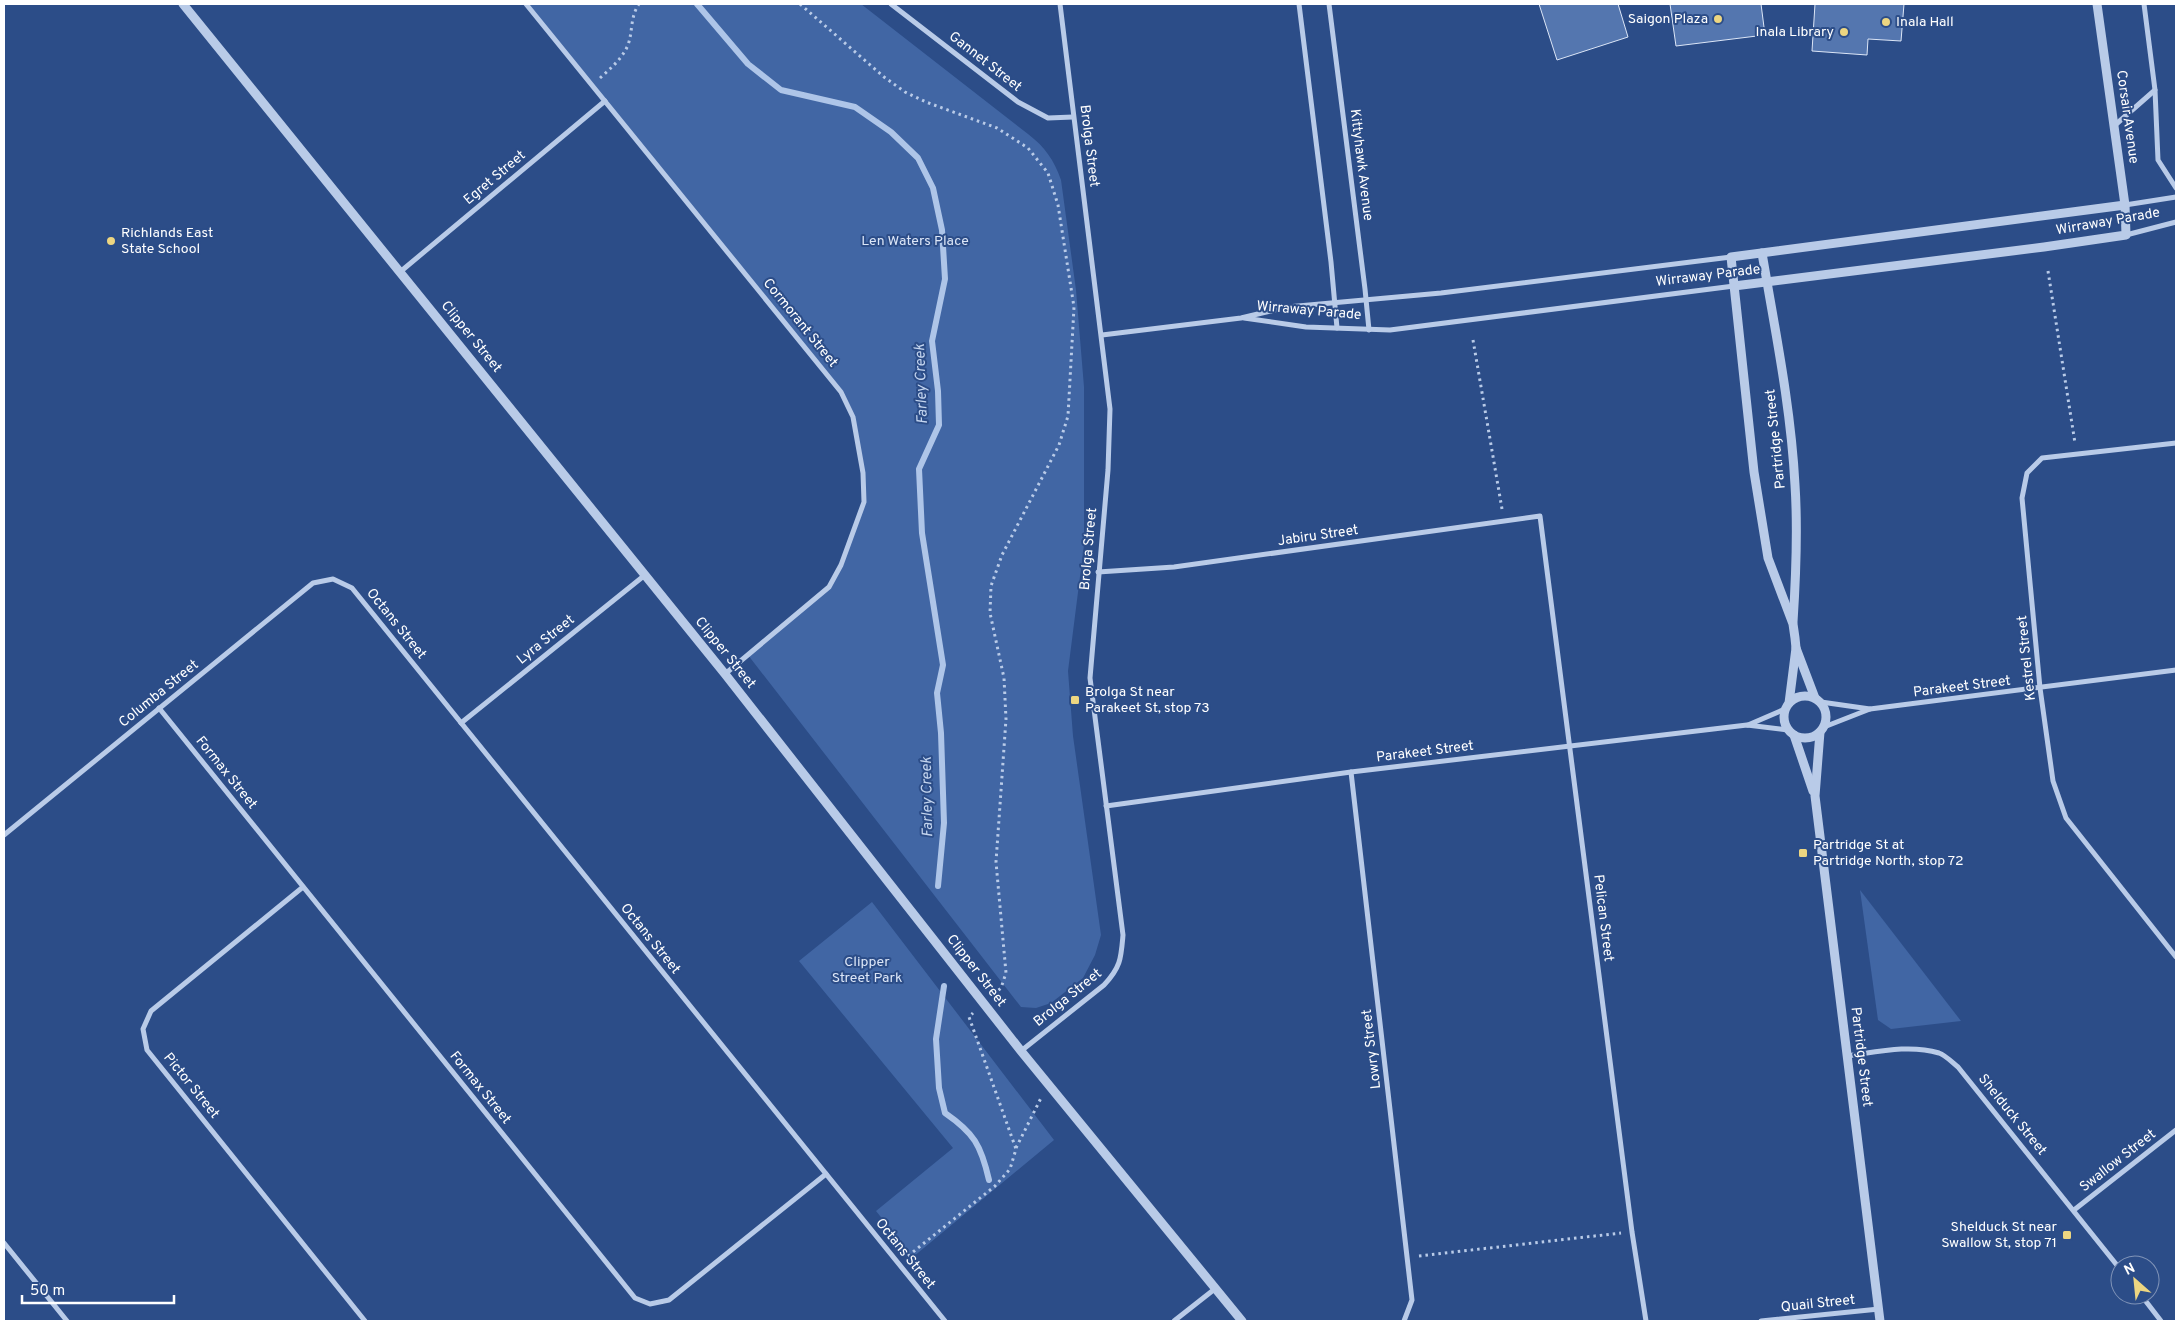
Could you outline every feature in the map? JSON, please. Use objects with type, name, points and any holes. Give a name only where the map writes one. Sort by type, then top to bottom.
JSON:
[{"type":"street","name":"Clipper Street","points":[[183,4],[725,674],[1021,1051],[1242,1321]]},
{"type":"street","name":"Cormorant Street","points":[[526,4],[841,392],[853,417],[863,473],[864,502],[841,565],[829,587],[725,674]]},
{"type":"street","name":"Gannet Street","points":[[891,4],[1018,102],[1048,118],[1073,117]]},
{"type":"street","name":"Brolga Street","points":[[1021,1051],[1104,985],[1115,974],[1121,961],[1123,935],[1090,678],[1108,470],[1110,409],[1060,4]]},
{"type":"street","points":[[1299,4],[1337,328]]},
{"type":"street","name":"Kittyhawk Avenue","points":[[1329,4],[1367,301],[1369,330]]},
{"type":"street","name":"Corsair Avenue","points":[[2097,4],[2113,127],[2126,205],[2126,234]]},
{"type":"street","points":[[2144,4],[2155,90],[2158,160],[2176,188]]},
{"type":"street","points":[[2113,127],[2155,90]]},
{"type":"street","name":"Egret Street","points":[[400,272],[605,101]]},
{"type":"street","name":"Wirraway Parade","points":[[1102,335],[1241,318],[1287,307],[1367,301],[1731,257],[2176,197]]},
{"type":"street","name":"Wirraway Parade","points":[[1241,318],[1288,325],[1390,330],[2044,247],[2126,234],[2176,222]]},
{"type":"street","name":"Partridge Street","points":[[1762,252],[1787,405],[1795,484],[1797,560],[1793,624],[1796,648],[1818,700]]},
{"type":"street","name":"Partridge Street","points":[[1731,257],[1754,472],[1768,558],[1793,624]]},
{"type":"street","name":"Kestrel Street","points":[[2176,443],[2042,458],[2027,472],[2022,498],[2040,688],[2053,781],[2066,818],[2176,957]]},
{"type":"street","name":"Jabiru Street","points":[[1098,572],[1174,567],[1540,516]]},
{"type":"street","name":"Pelican Street","points":[[1540,516],[1632,1232],[1646,1321]]},
{"type":"street","name":"Lyra Street","points":[[461,723],[645,575]]},
{"type":"street","name":"Octans Street","points":[[333,579],[352,588],[826,1174],[898,1264],[938,1319],[944,1321]]},
{"type":"street","name":"Columba Street","points":[[4,835],[313,583],[333,579]]},
{"type":"street","name":"Partridge Street","points":[[1787,706],[1796,648]]},
{"type":"street","name":"Parakeet Street","points":[[1822,730],[1870,709],[2176,670]]},
{"type":"street","points":[[1802,696],[1818,700],[1826,714],[1822,730],[1808,738],[1791,733],[1784,716],[1787,706],[1802,696]]},
{"type":"street","name":"Parakeet Street","points":[[1818,700],[1870,709]]},
{"type":"street","name":"Parakeet Street","points":[[1747,725],[1787,706]]},
{"type":"street","name":"Formax Street","points":[[159,708],[635,1298],[650,1304],[669,1300],[826,1174]]},
{"type":"street","name":"Parakeet Street","points":[[1106,806],[1351,772],[1747,725],[1791,733]]},
{"type":"street","name":"Partridge Street","points":[[1822,730],[1815,796],[1880,1321]]},
{"type":"street","name":"Partridge Street","points":[[1791,733],[1815,796]]},
{"type":"street","name":"Lowry Street","points":[[1351,772],[1408,1257],[1412,1300],[1404,1321]]},
{"type":"street","name":"Pictor Street","points":[[304,887],[151,1011],[143,1029],[147,1050],[365,1321]]},
{"type":"street","name":"Shelduck Street","points":[[1847,1056],[1896,1049],[1940,1053],[1958,1067],[2110,1256]]},
{"type":"street","name":"Swallow Street","points":[[2074,1210],[2176,1130]]},
{"type":"street","points":[[4,1243],[67,1321]]},
{"type":"street","points":[[1174,1321],[1216,1288]]},
{"type":"street","points":[[2149,1305],[2161,1321]]},
{"type":"street","name":"Quail Street","points":[[1760,1321],[1878,1309]]},
{"type":"path","points":[[592,85],[618,63],[628,44],[633,13],[639,4]]},
{"type":"path","points":[[800,4],[884,77],[905,92],[926,102],[997,128],[1028,148],[1048,173],[1058,205],[1074,308],[1068,416],[1059,445],[1002,555],[991,586],[990,613],[1004,678],[1006,718],[996,862],[1006,973],[1000,988],[968,1017],[1016,1149]]},
{"type":"path","points":[[2048,271],[2077,454]]},
{"type":"path","points":[[1473,340],[1504,522]]},
{"type":"path","points":[[898,1264],[995,1186],[1010,1169],[1016,1149],[1048,1084]]},
{"type":"path","points":[[1408,1257],[1632,1232]]},
{"type":"green space","name":"Len Waters Place","points":[[526,4],[861,4],[1034,139],[1048,154],[1055,166],[1061,180],[1076,290],[1084,387],[1084,545],[1068,671],[1073,736],[1101,935],[1095,955],[1083,978],[1051,1003],[1036,1008],[1021,1007],[748,655],[829,587],[841,565],[864,502],[863,473],[853,417],[841,392]]},
{"type":"green space","points":[[1860,890],[1961,1021],[1891,1029],[1878,1020]]},
{"type":"green space","name":"Clipper Street Park","points":[[872,902],[1054,1140],[913,1257],[876,1211],[953,1148],[799,961]]},
{"type":"building","points":[[1539,4],[1618,4],[1628,37],[1557,60]]},
{"type":"building","name":"Saigon Plaza","points":[[1670,4],[1761,4],[1765,35],[1676,46]]},
{"type":"building","points":[[1815,4],[1904,4],[1901,41],[1868,39],[1867,55],[1812,51]]},
{"type":"waterway","name":"Farley Creek","points":[[697,4],[748,64],[781,90],[855,107],[891,132],[918,158],[933,188],[942,230],[945,279],[932,341],[938,391],[939,425],[919,469],[922,533],[943,665],[937,693],[941,733],[944,823],[938,886]]},
{"type":"waterway","name":"Farley Creek","points":[[944,986],[936,1039],[939,1088],[945,1113],[963,1127],[975,1141],[983,1158],[989,1180]]},
{"type":"place","name":"Saigon Plaza","points":[[1718,19]]},
{"type":"place","name":"Inala Hall","points":[[1886,22]]},
{"type":"place","name":"Inala Library","points":[[1844,32]]},
{"type":"place","name":"Richlands East State School","points":[[111,241]]},
{"type":"place","name":"Brolga St near Parakeet St, stop 73","points":[[1075,700]]},
{"type":"place","name":"Partridge St at Partridge North, stop 72","points":[[1803,853]]},
{"type":"place","name":"Shelduck St near Swallow St, stop 71","points":[[2067,1235]]}]
